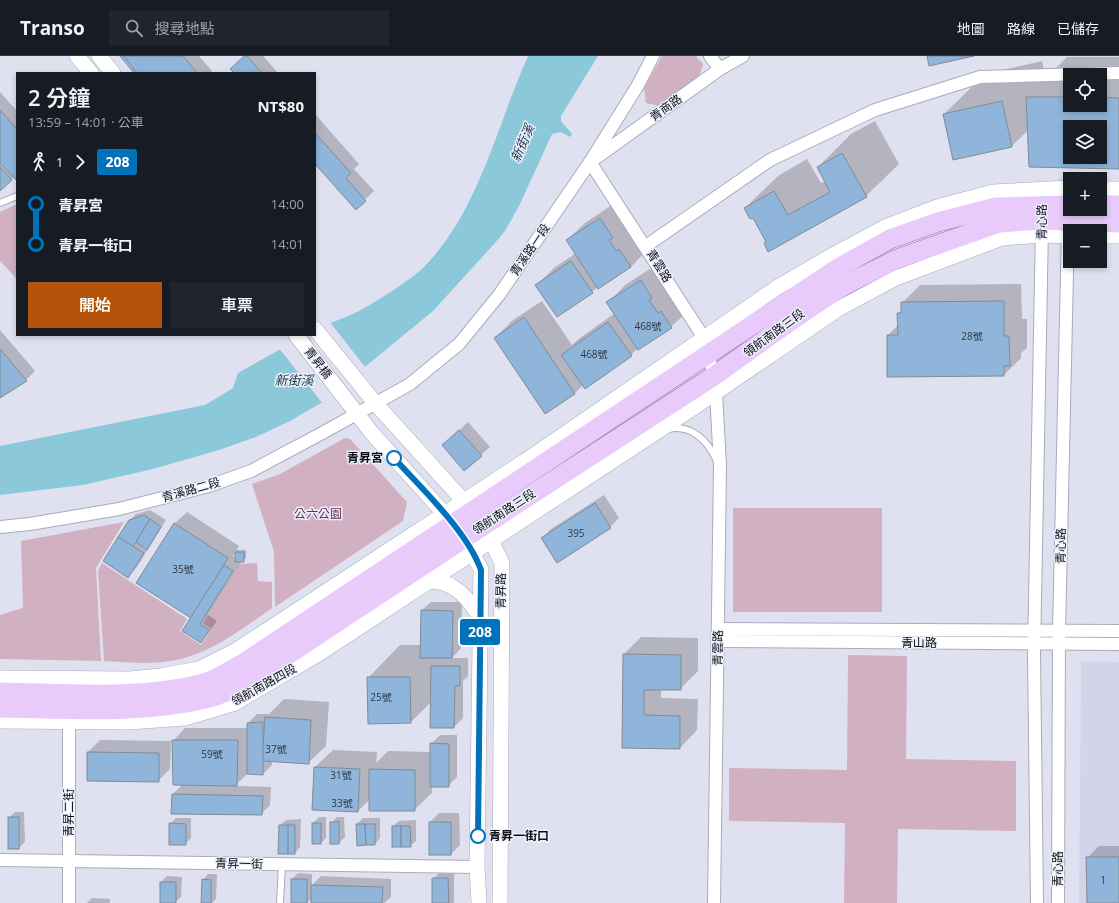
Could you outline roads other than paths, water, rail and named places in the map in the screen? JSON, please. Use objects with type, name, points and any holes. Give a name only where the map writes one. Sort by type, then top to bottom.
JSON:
[{"type":"main road","points":[[1107,205],[1119,205]]},
{"type":"main road","name":"領航南路三段","points":[[478,519],[706,347],[838,268],[890,239],[938,222],[996,207],[1042,213],[1063,212]]},
{"type":"main road","name":"領航南路三段","points":[[458,532],[478,519],[715,384],[802,313],[845,285],[897,259],[999,223],[1042,213]]},
{"type":"main road","name":"領航南路三段","points":[[1087,216],[1119,223]]},
{"type":"main road","name":"領航南路四段","points":[[0,708],[128,710],[163,708],[211,697],[244,684],[344,617],[458,532]]},
{"type":"main road","name":"領航南路四段","points":[[0,692],[129,693],[161,691],[205,682],[245,662],[458,532]]},
{"type":"street","points":[[77,56],[90,72]]},
{"type":"street","points":[[99,56],[112,72]]},
{"type":"street","name":"青溪路一段","points":[[367,409],[410,384],[459,344],[499,295],[590,162],[638,85],[653,56]]},
{"type":"street","points":[[710,56],[720,69]]},
{"type":"street","name":"青商路","points":[[590,162],[720,69],[743,56]]},
{"type":"street","points":[[646,246],[770,160],[875,110],[980,77],[1119,73]]},
{"type":"street","name":"青雲路","points":[[590,162],[646,246],[706,347],[715,384],[720,466],[714,903]]},
{"type":"street","points":[[1107,188],[1119,189]]},
{"type":"street","name":"領航南路三段","points":[[1042,213],[1063,212]]},
{"type":"street","name":"青心路","points":[[1037,903],[1034,631],[1042,213]]},
{"type":"street","name":"青心路","points":[[1058,903],[1059,631],[1069,216]]},
{"type":"street","points":[[1107,236],[1119,236]]},
{"type":"street","name":"青昇橋","points":[[316,330],[356,379]]},
{"type":"street","name":"青昇橋","points":[[297,336],[341,391]]},
{"type":"street","name":"青昇路","points":[[356,379],[367,409],[371,432],[458,532],[481,570],[477,867],[478,903]]},
{"type":"street","name":"領航南路三段","points":[[478,519],[656,432],[715,384]]},
{"type":"street","name":"青昇路","points":[[341,391],[367,409],[478,519],[502,563],[500,903]]},
{"type":"street","name":"青溪路二段","points":[[0,527],[30,524],[119,509],[209,486],[251,471],[367,409]]},
{"type":"street","name":"領航南路四段","points":[[0,678],[130,679],[161,676],[199,669],[458,532],[478,519]]},
{"type":"street","name":"領航南路四段","points":[[0,721],[69,723],[130,722],[184,718],[235,703],[299,665],[428,581],[458,532]]},
{"type":"street","points":[[428,581],[446,583],[459,589],[480,617]]},
{"type":"street","points":[[299,665],[344,617]]},
{"type":"street","name":"青山路","points":[[718,635],[1119,631]]},
{"type":"street","name":"青山路","points":[[718,635],[1034,644],[1119,644]]},
{"type":"street","name":"青昇二街","points":[[69,723],[69,903]]},
{"type":"street","name":"青昇一街","points":[[0,860],[477,867]]},
{"type":"lane","points":[[0,203],[16,196]]},
{"type":"lane","points":[[656,432],[673,428],[687,430],[702,437],[711,448],[720,466]]},
{"type":"lane","points":[[280,903],[282,865]]},
{"type":"water","name":"新街溪","points":[[528,56],[598,56],[561,116],[561,121],[572,134],[570,137],[561,132],[552,134],[519,206],[505,231],[433,311],[321,403],[290,421],[256,437],[219,450],[153,469],[83,485],[0,495],[0,446],[205,405],[233,388],[238,373],[304,336],[316,336],[316,330],[354,314],[411,278],[424,267],[443,245],[459,220],[473,194],[485,166]]},
{"type":"place","name":"青昇宮","points":[[394,458]]},
{"type":"place","name":"青昇一街口","points":[[478,836]]},
{"type":"park label","name":"公六公園","points":[[318,514]]}]
